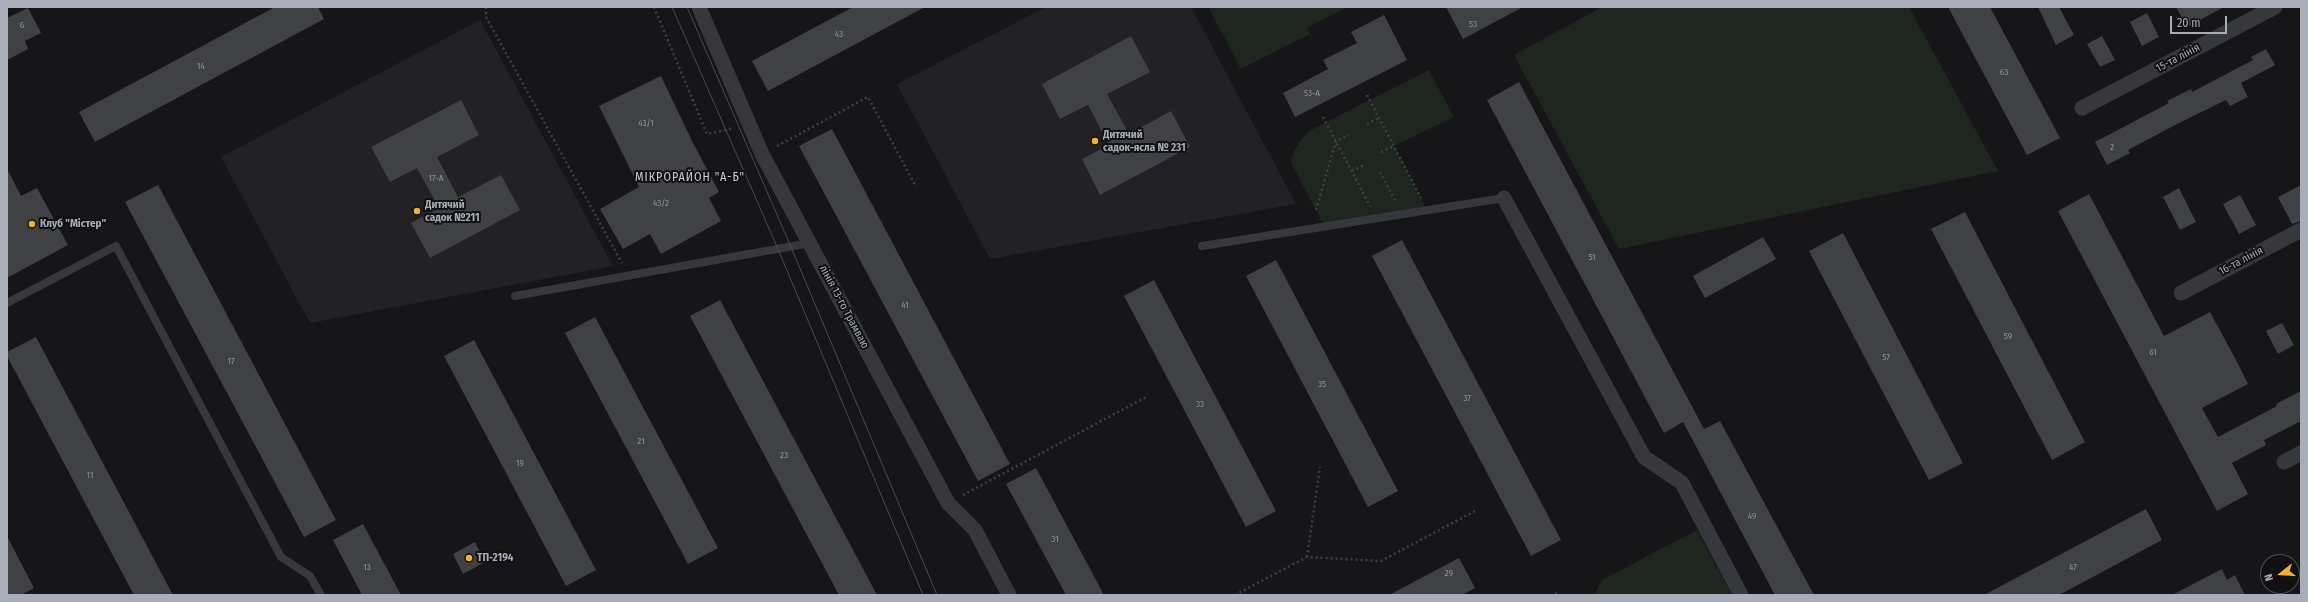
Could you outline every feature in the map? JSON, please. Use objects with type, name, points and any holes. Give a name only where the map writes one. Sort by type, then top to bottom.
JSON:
[{"type":"street","name":"лінія 13-го Трамваю","points":[[699,7],[762,154],[948,503],[975,530],[1009,595]]},
{"type":"street","name":"15-та лінія","points":[[2082,108],[2275,7]]},
{"type":"street","points":[[1504,198],[1644,457],[1682,483],[1741,595]]},
{"type":"street","name":"16-та лінія","points":[[2181,293],[2301,230]]},
{"type":"street","points":[[2284,462],[2301,452]]},
{"type":"lane","points":[[1202,246],[1504,198]]},
{"type":"lane","points":[[515,296],[810,243]]},
{"type":"lane","points":[[7,303],[116,246],[281,557],[310,576],[321,595]]},
{"type":"path","points":[[486,7],[486,17],[629,276]]},
{"type":"path","points":[[654,7],[707,134],[750,125]]},
{"type":"path","points":[[1368,95],[1427,210]]},
{"type":"path","points":[[762,154],[868,97],[916,188]]},
{"type":"path","points":[[1323,117],[1376,218]]},
{"type":"path","points":[[1367,124],[1379,118]]},
{"type":"path","points":[[1316,210],[1336,141],[1349,135]]},
{"type":"path","points":[[1381,152],[1394,146]]},
{"type":"path","points":[[1352,171],[1364,165]]},
{"type":"path","points":[[1380,172],[1402,214]]},
{"type":"path","points":[[948,503],[1148,396]]},
{"type":"path","points":[[1307,556],[1320,467]]},
{"type":"path","points":[[1235,595],[1307,556],[1381,561],[1477,510]]},
{"type":"shaded area","name":"Дитячий садок-ясла № 231","points":[[1046,7],[1191,7],[1296,204],[990,259],[897,84]]},
{"type":"shaded area","points":[[1208,7],[1347,7],[1307,28],[1310,34],[1241,69]]},
{"type":"shaded area","points":[[1602,7],[1909,7],[1998,171],[1619,249],[1514,55]]},
{"type":"shaded area","name":"Дитячий садок №211","points":[[480,20],[613,266],[310,323],[221,157]]},
{"type":"shaded area","points":[[1429,70],[1454,117],[1394,146],[1427,210],[1325,227],[1291,163],[1294,151],[1309,131]]},
{"type":"shaded area","points":[[1697,530],[1732,595],[1594,595],[1602,580]]},
{"type":"building","points":[[275,7],[318,7],[324,19],[95,142],[79,112]]},
{"type":"building","points":[[853,7],[925,7],[768,91],[752,61]]},
{"type":"building","points":[[1446,7],[1523,7],[1463,39]]},
{"type":"building","points":[[1948,7],[1990,7],[2060,138],[2027,155]]},
{"type":"building","points":[[2038,7],[2059,7],[2074,35],[2056,45]]},
{"type":"building","points":[[2176,7],[2224,7],[2187,27]]},
{"type":"building","points":[[28,8],[41,33],[25,41],[28,49],[7,60],[7,18]]},
{"type":"building","points":[[2147,13],[2159,37],[2142,46],[2130,22]]},
{"type":"building","points":[[1384,15],[1407,60],[1295,117],[1283,93],[1328,69],[1323,60],[1357,43],[1351,32]]},
{"type":"building","points":[[1131,36],[1150,72],[1107,94],[1129,134],[1171,111],[1190,147],[1100,195],[1082,159],[1109,145],[1088,105],[1060,119],[1042,84]]},
{"type":"building","points":[[2102,36],[2115,60],[2100,67],[2087,44]]},
{"type":"building","points":[[2266,49],[2275,65],[2241,83],[2248,97],[2230,106],[2226,100],[2128,150],[2130,153],[2107,165],[2095,142],[2169,103],[2167,101],[2191,89],[2192,92],[2253,60],[2251,57]]},
{"type":"building","points":[[661,76],[692,141],[719,192],[709,198],[721,221],[661,254],[650,234],[623,249],[600,209],[639,187],[599,106]]},
{"type":"building","points":[[1519,82],[1704,429],[1720,421],[1814,595],[1775,595],[1683,422],[1664,433],[1487,100]]},
{"type":"building","points":[[461,100],[479,135],[437,157],[458,197],[501,175],[520,210],[430,258],[411,223],[439,208],[417,168],[390,182],[371,147]]},
{"type":"building","points":[[832,129],[1010,464],[978,481],[799,146]]},
{"type":"building","name":"Клуб \"Містер\"","points":[[7,169],[21,196],[37,188],[68,245],[7,278]]},
{"type":"building","points":[[158,185],[336,520],[304,537],[125,202]]},
{"type":"building","points":[[2301,185],[2301,221],[2292,224],[2278,197]]},
{"type":"building","points":[[2179,188],[2196,222],[2180,230],[2163,197]]},
{"type":"building","points":[[2089,194],[2164,336],[2210,312],[2235,358],[2248,384],[2202,408],[2218,437],[2277,406],[2276,404],[2301,391],[2301,421],[2264,440],[2266,445],[2232,463],[2248,494],[2217,511],[2058,211]]},
{"type":"building","points":[[2240,195],[2256,225],[2239,234],[2223,204]]},
{"type":"building","points":[[1965,212],[2085,442],[2052,460],[1931,229]]},
{"type":"building","points":[[1843,233],[1963,463],[1929,480],[1809,251]]},
{"type":"building","points":[[1763,237],[1776,259],[1705,298],[1693,276]]},
{"type":"building","points":[[1402,240],[1561,540],[1531,556],[1372,256]]},
{"type":"building","points":[[1276,260],[1398,491],[1368,507],[1246,276]]},
{"type":"building","points":[[1154,280],[1276,511],[1246,527],[1124,296]]},
{"type":"building","points":[[720,300],[877,595],[839,595],[690,316]]},
{"type":"building","points":[[595,317],[718,548],[688,564],[565,333]]},
{"type":"building","points":[[2282,323],[2294,345],[2278,354],[2266,331]]},
{"type":"building","points":[[36,337],[173,595],[134,595],[7,356],[7,352]]},
{"type":"building","points":[[474,340],[596,570],[566,586],[444,356]]},
{"type":"building","points":[[1036,468],[1104,595],[1066,595],[1006,484]]},
{"type":"building","points":[[2146,509],[2162,540],[2059,595],[1984,595]]},
{"type":"building","points":[[363,524],[401,595],[362,595],[333,540]]},
{"type":"building","points":[[7,536],[34,588],[21,595],[7,595]]},
{"type":"building","name":"ТП-2194","points":[[475,542],[485,562],[463,574],[453,554]]},
{"type":"building","points":[[1459,558],[1475,588],[1462,595],[1389,595]]},
{"type":"building","points":[[2222,569],[2227,580],[2235,575],[2245,595],[2172,595]]},
{"type":"tram line","points":[[672,7],[778,249],[923,595]]},
{"type":"tram line","points":[[687,7],[791,247],[937,595]]},
{"type":"place","name":"Дитячий садок-ясла № 231","points":[[1095,141]]},
{"type":"place","name":"Дитячий садок №211","points":[[417,211]]},
{"type":"place","name":"Клуб \"Містер\"","points":[[32,224]]},
{"type":"place","name":"ТП-2194","points":[[469,558]]},
{"type":"district","name":"МІКРОРАЙОН \"А-Б\"","points":[[690,178]]}]
